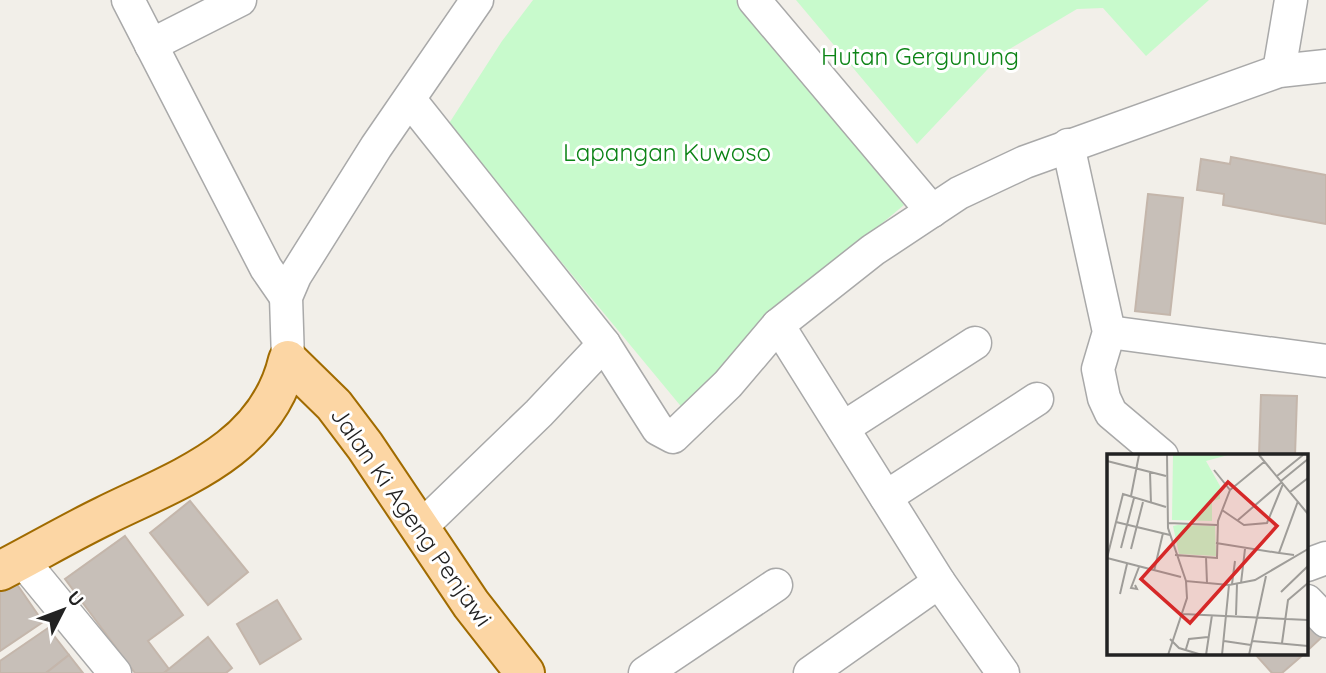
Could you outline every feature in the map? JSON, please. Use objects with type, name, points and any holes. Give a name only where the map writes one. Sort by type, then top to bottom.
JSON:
[{"type":"main road","name":"Jalan Ki Ageng Penjawi","points":[[288,360],[334,405],[471,604],[525,673]]},
{"type":"main road","points":[[11,565],[214,461],[268,411],[282,386],[288,360]]},
{"type":"street","points":[[128,0],[266,268],[286,297]]},
{"type":"street","points":[[151,45],[240,0]]},
{"type":"street","points":[[288,360],[286,297],[313,243],[477,0]]},
{"type":"street","points":[[754,0],[932,211]]},
{"type":"street","points":[[1279,71],[1291,0]]},
{"type":"street","points":[[411,100],[604,344],[658,429],[673,437],[728,384],[778,325],[873,250],[959,193],[1068,145],[1279,71],[1326,66]]},
{"type":"street","points":[[1068,145],[1109,332],[1098,369],[1107,405],[1111,413],[1160,454]]},
{"type":"street","points":[[778,325],[939,582],[1003,673]]},
{"type":"street","points":[[1109,332],[1326,361]]},
{"type":"street","points":[[843,428],[975,343]]},
{"type":"street","points":[[420,528],[539,413],[604,344]]},
{"type":"street","points":[[886,497],[1037,399]]},
{"type":"street","points":[[1308,565],[1326,558]]},
{"type":"street","points":[[11,565],[115,673]]},
{"type":"street","points":[[810,673],[939,582]]},
{"type":"street","points":[[645,673],[776,585]]},
{"type":"street","points":[[1308,602],[1326,621]]},
{"type":"green space","name":"Lapangan Kuwoso","points":[[533,0],[736,0],[904,205],[779,309],[684,410],[448,125],[502,41]]},
{"type":"green space","name":"Hutan Gergunung","points":[[796,0],[1209,0],[1146,56],[1103,8],[1077,9],[1003,53],[917,144]]},
{"type":"building","points":[[1231,157],[1326,175],[1326,224],[1223,205],[1224,194],[1197,190],[1201,159],[1230,164]]},
{"type":"building","points":[[1148,194],[1183,198],[1170,315],[1135,311]]},
{"type":"building","points":[[1261,395],[1297,396],[1295,454],[1259,454]]},
{"type":"building","points":[[190,501],[248,572],[208,605],[150,533]]},
{"type":"building","points":[[125,536],[183,615],[148,641],[169,669],[164,673],[135,673],[65,579]]},
{"type":"building","points":[[14,580],[43,622],[0,651],[0,588]]},
{"type":"building","points":[[277,600],[301,639],[260,664],[237,624]]},
{"type":"building","points":[[1308,621],[1322,637],[1308,650]]},
{"type":"building","points":[[48,628],[69,655],[46,673],[0,673],[0,661]]},
{"type":"building","points":[[208,637],[232,668],[226,673],[164,673]]},
{"type":"building","points":[[69,655],[83,673],[46,673]]},
{"type":"building","points":[[1257,656],[1302,656],[1282,673],[1272,673]]}]
